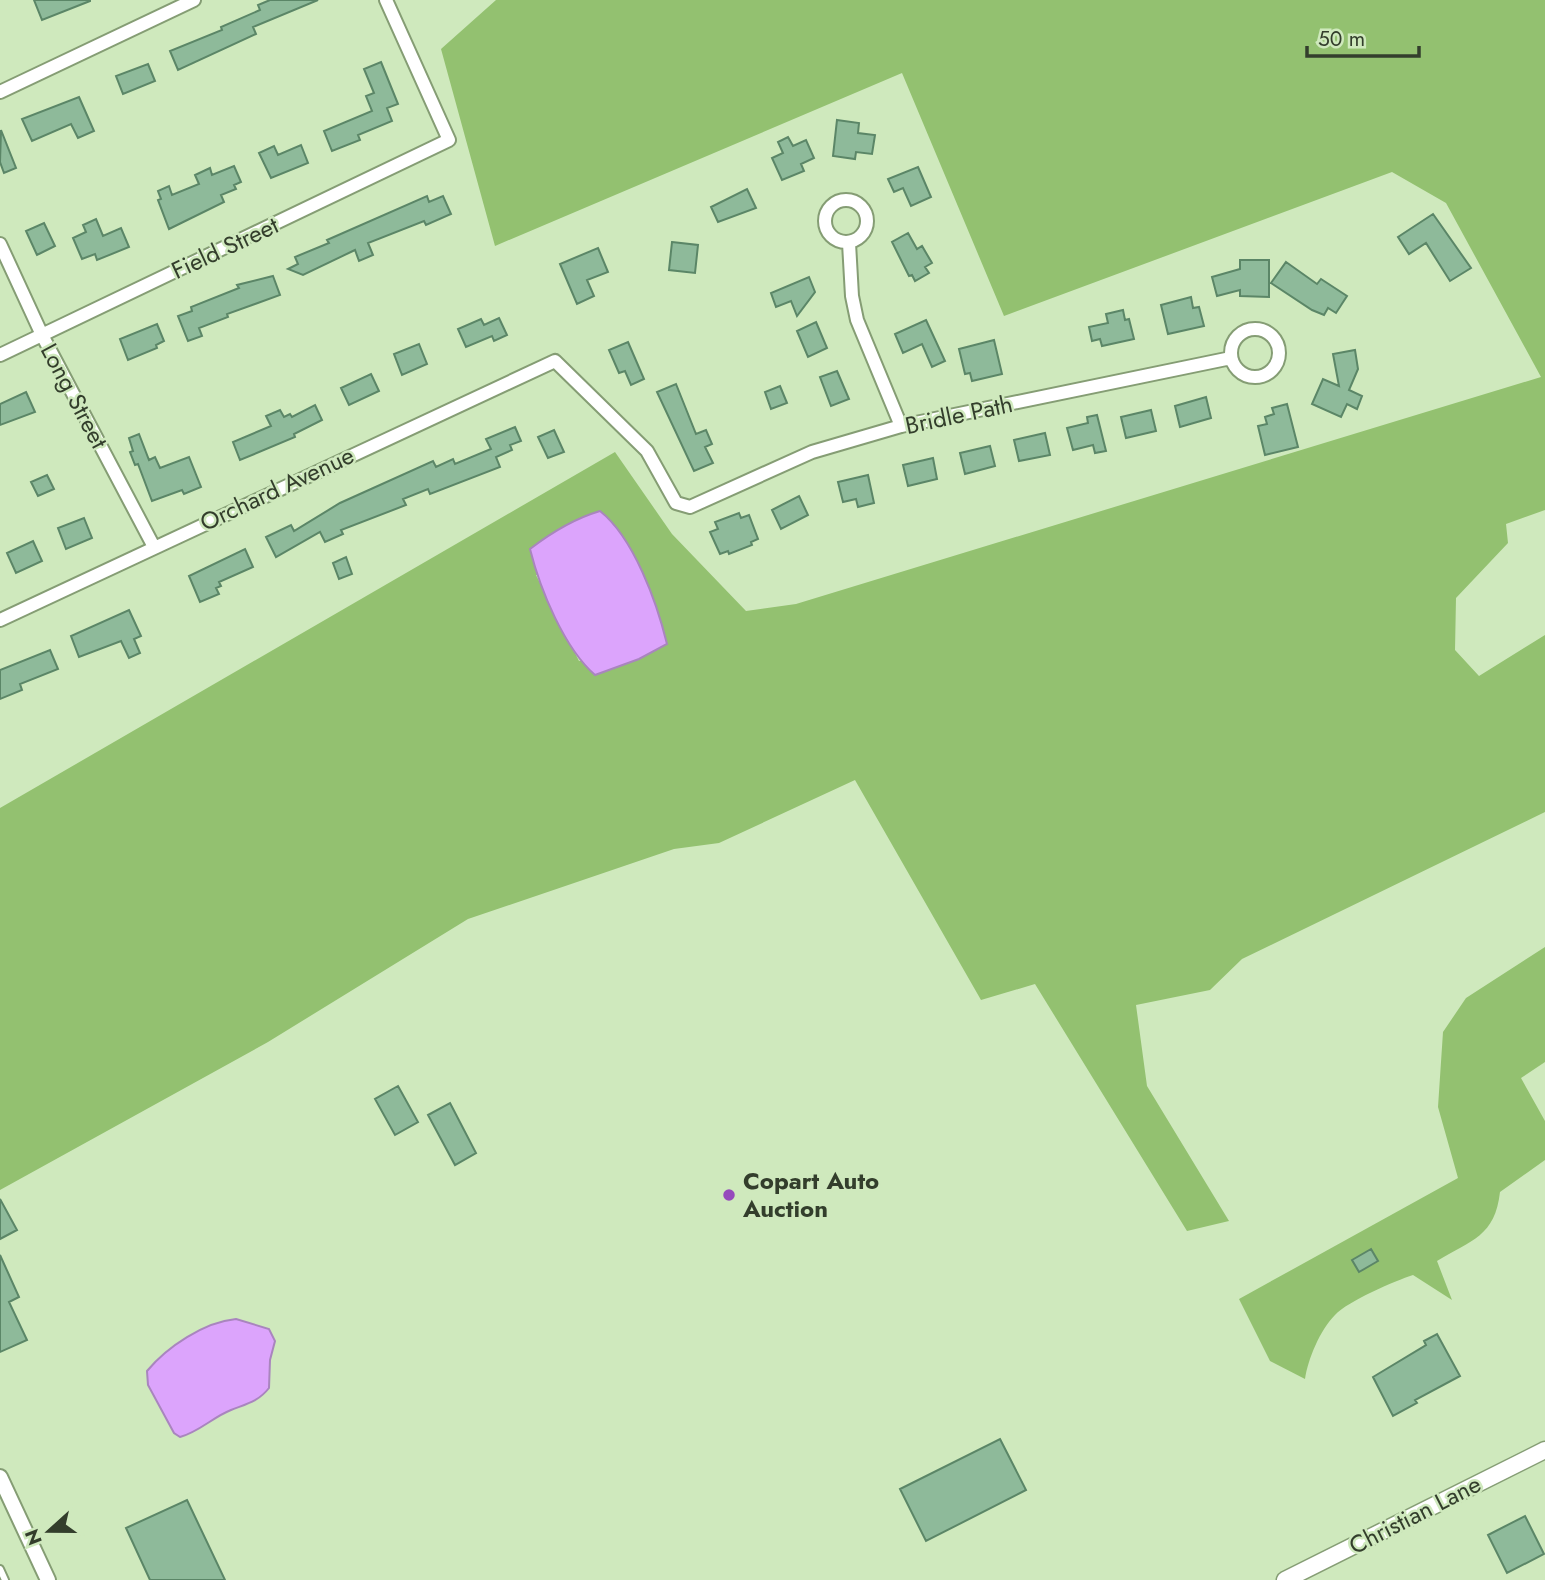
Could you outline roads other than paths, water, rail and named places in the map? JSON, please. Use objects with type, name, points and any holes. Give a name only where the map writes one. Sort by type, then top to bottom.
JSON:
[{"type":"main road","name":"Christian Lane","points":[[1285,1580],[1545,1450]]},
{"type":"street","points":[[0,92],[194,0]]},
{"type":"street","name":"Field Street","points":[[0,355],[449,139],[386,0]]},
{"type":"street","points":[[849,243],[852,296],[857,320],[901,426]]},
{"type":"street","name":"Long Street","points":[[0,244],[42,335],[154,547]]},
{"type":"street","name":"Bridle Path","points":[[697,506],[812,452],[901,426],[1231,358]]},
{"type":"street","name":"Orchard Avenue","points":[[0,620],[555,360],[647,451],[676,503],[682,507],[697,506]]},
{"type":"street","points":[[0,1477],[48,1580]]},
{"type":"lane","points":[[0,1569],[5,1580]]},
{"type":"place","name":"Copart Auto Auction","points":[[729,1195]]}]
